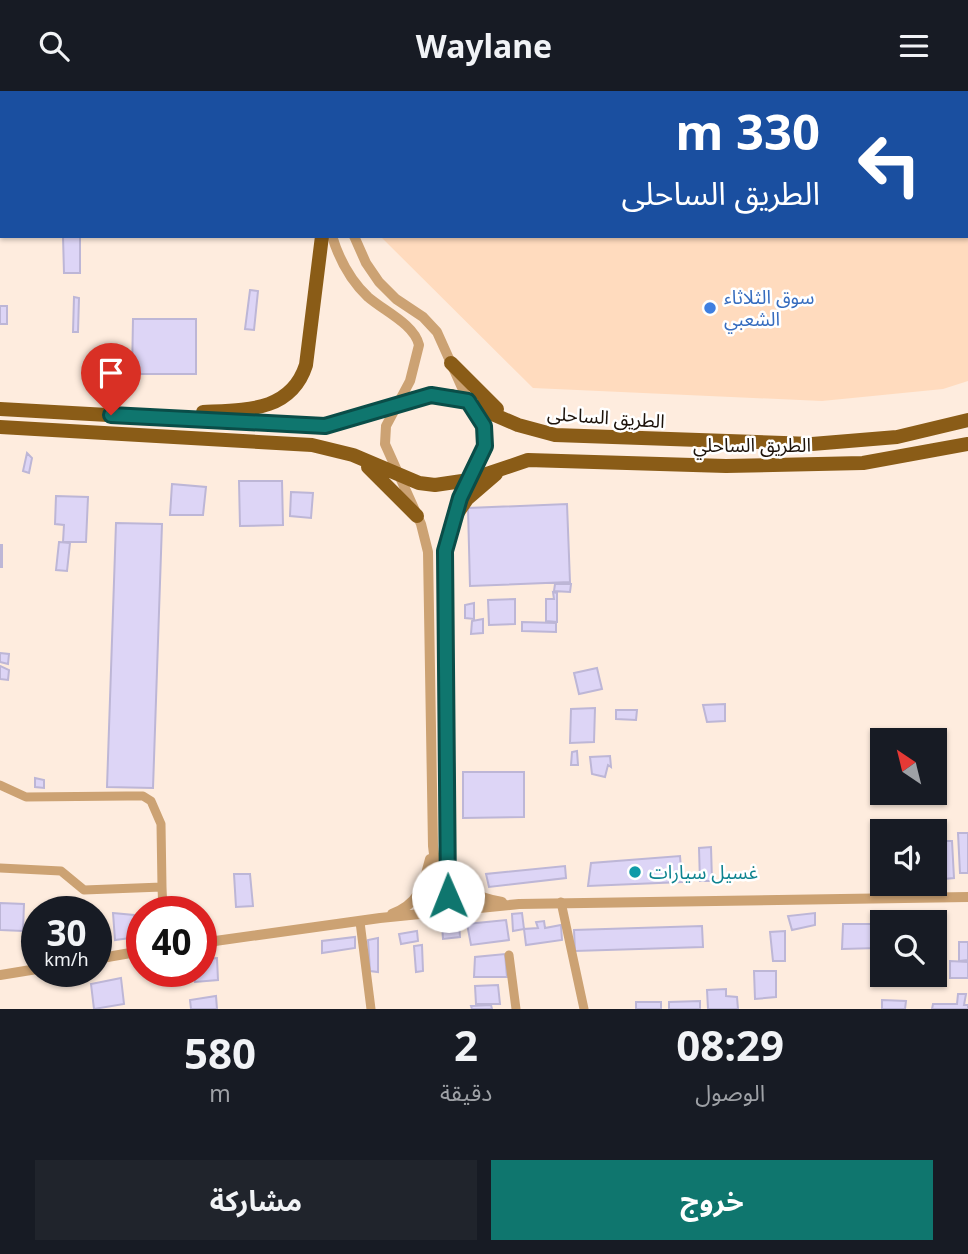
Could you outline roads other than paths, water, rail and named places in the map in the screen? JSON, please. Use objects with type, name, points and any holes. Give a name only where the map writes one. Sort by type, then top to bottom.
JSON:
[{"type":"highway","points":[[155,417],[265,407],[281,400],[294,389],[306,365],[322,238]]},
{"type":"highway","points":[[451,363],[476,390],[518,425]]},
{"type":"highway","name":"الطريق الساحلى","points":[[0,409],[325,426],[431,395],[468,401],[518,425],[555,435],[812,445],[897,437],[968,420]]},
{"type":"highway","name":"الطريق الساحلي","points":[[0,427],[313,445],[353,455],[419,483],[435,485],[468,480],[507,466],[552,459],[726,466],[863,463],[968,444]]},
{"type":"highway","points":[[353,455],[388,484],[417,516]]},
{"type":"highway","points":[[452,521],[467,499],[507,466]]},
{"type":"street","points":[[333,238],[344,265],[358,286],[418,340],[419,355],[401,403],[390,418],[385,435],[387,452],[417,516],[428,552],[433,846],[443,911]]},
{"type":"street","points":[[355,238],[372,272],[396,299],[431,324],[468,401],[480,416],[486,436],[483,455],[468,480],[452,521],[445,551],[447,865],[443,911]]},
{"type":"street","points":[[0,785],[26,797],[144,796],[151,801],[161,824],[162,896]]},
{"type":"street","points":[[380,918],[403,909],[416,899],[425,884],[433,846]]},
{"type":"street","points":[[447,865],[471,893],[519,904]]},
{"type":"street","points":[[0,868],[61,871],[84,890],[162,887]]},
{"type":"street","points":[[217,941],[380,918],[519,904],[968,897]]},
{"type":"street","points":[[561,902],[583,1009]]},
{"type":"street","points":[[360,922],[372,1009]]},
{"type":"street","points":[[509,955],[516,1009]]},
{"type":"street","points":[[0,975],[21,972]]},
{"type":"place","name":"سوق الثلاثاء الشعبي","points":[[710,308]]},
{"type":"place","name":"غسيل سيارات","points":[[635,872]]}]
